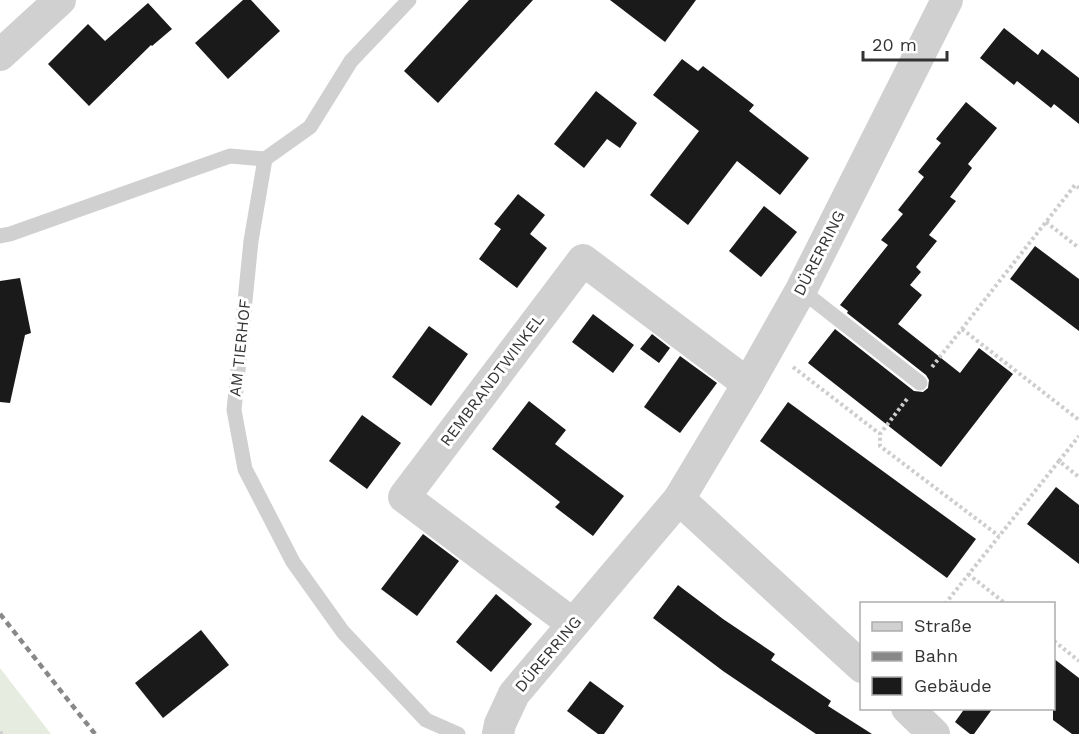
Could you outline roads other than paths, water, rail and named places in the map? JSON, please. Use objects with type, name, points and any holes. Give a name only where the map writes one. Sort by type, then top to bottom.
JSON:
[{"type":"street","points":[[0,55],[60,0]]},
{"type":"street","name":"DÜRERRING","points":[[498,734],[500,724],[514,694],[679,499],[801,290],[947,0]]},
{"type":"street","name":"REMBRANDTWINKEL","points":[[573,624],[404,496],[583,260],[748,384]]},
{"type":"street","points":[[679,499],[860,666]]},
{"type":"lane","points":[[0,236],[230,156],[265,159],[310,127],[351,61],[409,0]]},
{"type":"lane","name":"AM TIERHOF","points":[[265,159],[251,241],[234,410],[245,469],[292,562],[343,632],[426,720],[458,734]]},
{"type":"lane","points":[[801,290],[920,383]]},
{"type":"railway","points":[[0,614],[95,734]]}]
